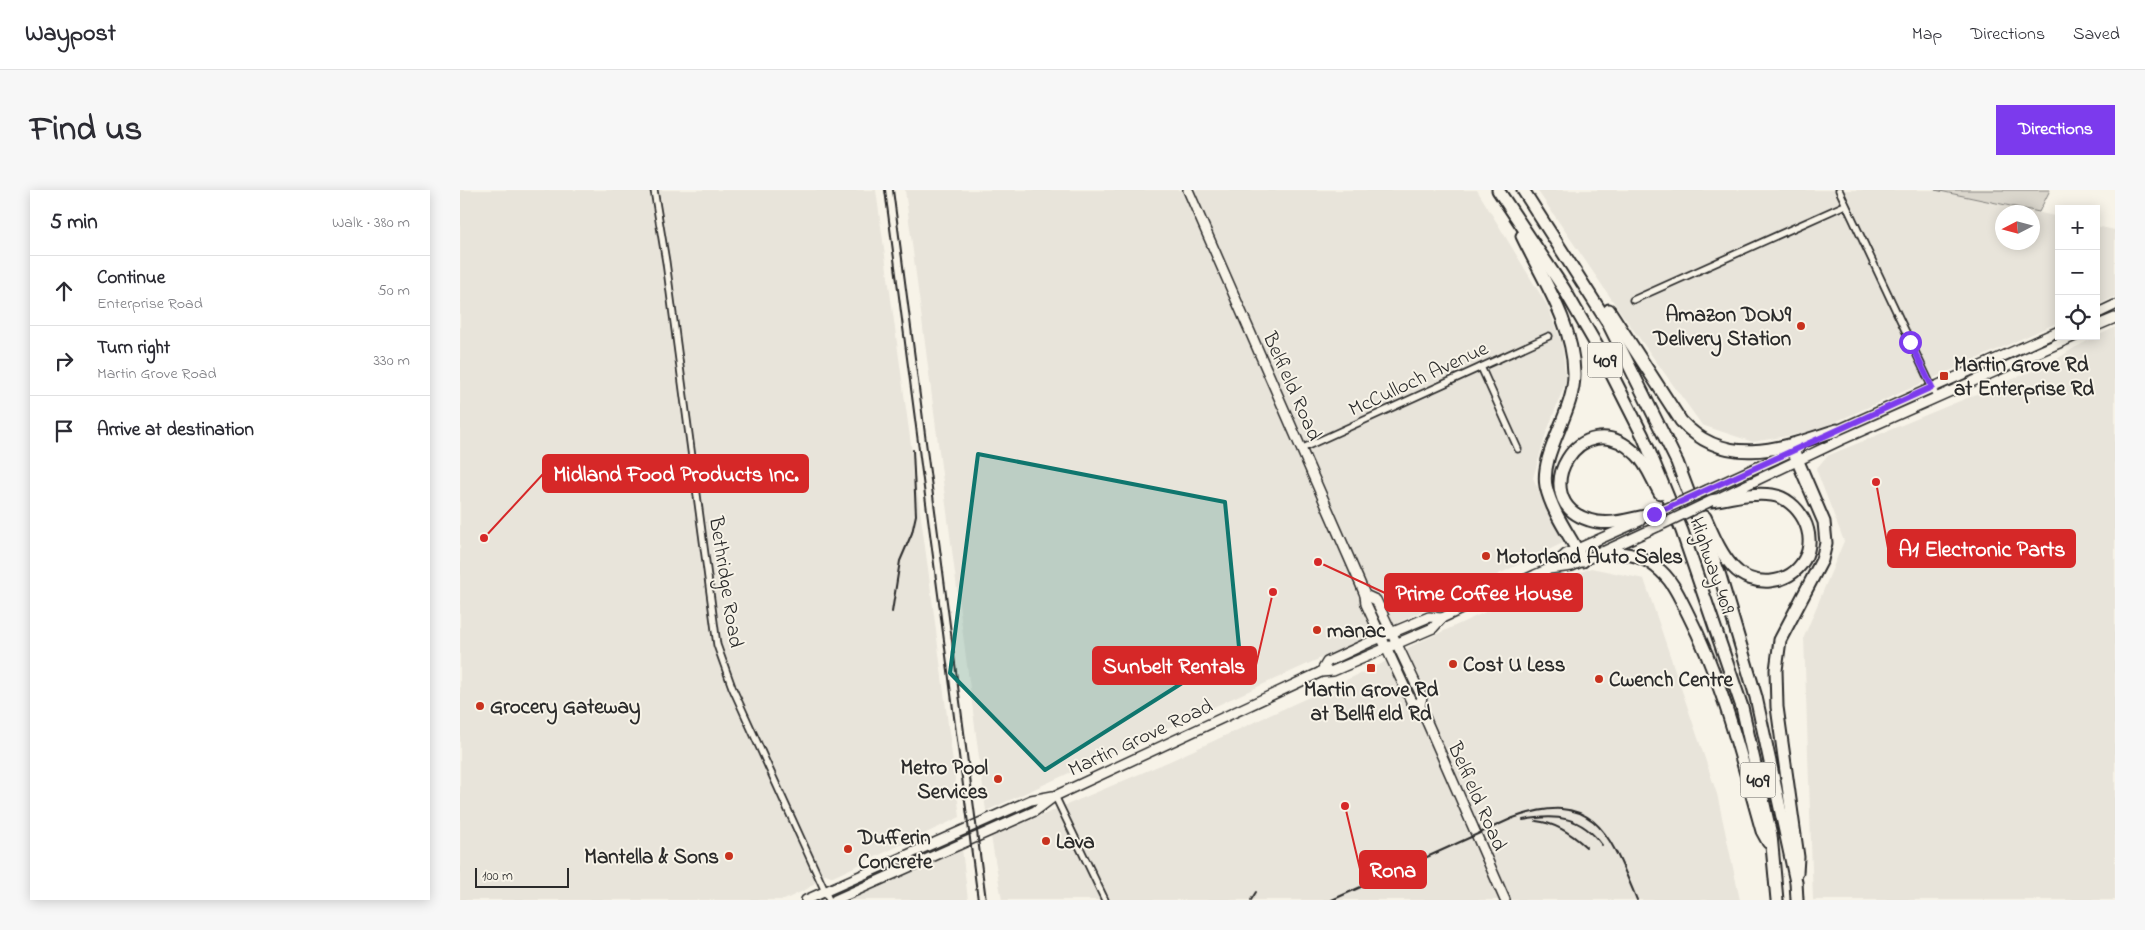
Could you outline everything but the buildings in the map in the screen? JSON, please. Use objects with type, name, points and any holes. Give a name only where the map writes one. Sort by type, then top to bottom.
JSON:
[{"type":"highway","name":"Highway 409","points":[[1498,190],[1564,289],[1601,353],[1643,436],[1682,532],[1742,707],[1773,852],[1776,900]]},
{"type":"highway","name":"Highway 409","points":[[1525,193],[1608,322],[1678,462],[1720,576],[1756,697],[1796,882],[1798,900]]},
{"type":"highway","points":[[1525,193],[1585,274],[1664,398],[1693,434],[1706,443],[1723,449],[1748,451],[1789,445],[1837,430]]},
{"type":"highway","points":[[1505,200],[1559,309],[1573,354],[1574,375],[1571,403],[1547,463],[1545,475],[1552,505],[1583,561]]},
{"type":"highway","points":[[1654,514],[1618,521],[1598,522],[1578,514],[1569,507],[1562,496],[1559,482],[1562,468],[1569,455],[1579,444],[1588,440],[1605,439],[1621,442],[1636,454],[1646,468],[1682,532]]},
{"type":"highway","points":[[1795,455],[1824,522],[1826,543],[1822,560],[1780,640],[1776,670],[1777,708],[1798,857],[1796,882]]},
{"type":"highway","points":[[1678,462],[1722,553],[1733,567],[1744,576],[1757,581],[1771,582],[1786,577],[1797,569],[1805,559],[1808,528],[1799,511],[1783,498],[1766,494],[1712,501]]},
{"type":"highway","points":[[1599,553],[1617,552],[1636,555],[1655,566],[1671,581],[1698,632],[1729,712],[1762,831],[1773,852]]},
{"type":"main road","name":"Belfield Road","points":[[1188,190],[1366,595],[1366,604],[1410,701],[1420,706]]},
{"type":"main road","points":[[2100,312],[2115,306]]},
{"type":"main road","points":[[2100,324],[2115,318]]},
{"type":"main road","name":"Martin Grove Road","points":[[1549,569],[1572,566],[1659,526],[1712,501],[1837,430],[2055,332]]},
{"type":"main road","name":"Martin Grove Road","points":[[834,900],[1035,811],[1055,796],[1322,672],[1333,671],[1433,628],[1442,618],[1549,569],[1566,554],[1654,514],[1707,490],[1937,398],[2066,340]]},
{"type":"main road","name":"Belfield Road","points":[[1366,595],[1376,600],[1398,643],[1422,697],[1420,706],[1505,900]]},
{"type":"main road","name":"Martin Grove Road","points":[[1322,672],[1327,662],[1392,632],[1429,617],[1442,618]]},
{"type":"main road","name":"Martin Grove Road","points":[[806,900],[827,896],[1031,800],[1055,796]]},
{"type":"street","name":"Bethridge Road","points":[[654,190],[666,262],[717,645],[732,687],[827,896]]},
{"type":"street","points":[[1839,190],[1937,398]]},
{"type":"street","points":[[1633,300],[1845,205]]},
{"type":"street","name":"McCulloch Avenue","points":[[1301,449],[1549,336]]},
{"type":"street","points":[[1481,367],[1518,449]]},
{"type":"street","points":[[1055,796],[1106,900]]},
{"type":"highlighted area","points":[[978,454],[1225,502],[1239,647],[1045,770],[950,673]]},
{"type":"shaded area","points":[[460,190],[876,190],[960,817],[833,877],[826,874],[807,889],[784,900],[460,900]]},
{"type":"shaded area","points":[[905,190],[1477,190],[1548,307],[1562,343],[1566,381],[1546,434],[1533,478],[1563,543],[1393,625],[986,811]]},
{"type":"shaded area","points":[[1537,190],[1935,190],[2004,205],[1995,205],[1995,250],[2040,250],[2040,213],[2055,216],[2055,324],[1815,431],[1753,442],[1702,425],[1619,310]]},
{"type":"shaded area","points":[[1935,190],[2050,190],[2040,210],[2040,205],[2006,205]]},
{"type":"shaded area","points":[[2100,227],[2115,230],[2115,297],[2100,303]]},
{"type":"shaded area","points":[[2115,327],[2115,900],[1813,900],[1804,637],[1844,541],[1816,469],[1827,456],[2049,364],[2090,340],[2100,340],[2100,335]]},
{"type":"shaded area","points":[[1591,568],[1644,579],[1717,794],[1740,900],[1002,900],[991,837],[1170,761],[1381,664],[1413,645],[1516,598]]},
{"type":"shaded area","points":[[962,849],[968,900],[847,900]]},
{"type":"railway","points":[[885,190],[978,900]]},
{"type":"railway","points":[[893,190],[986,900]]},
{"type":"railway","points":[[892,612],[900,561],[912,533],[916,515],[913,450]]},
{"type":"railway","points":[[1332,900],[1513,818],[1541,810],[1563,809],[1581,814],[1596,823],[1608,838],[1618,856],[1637,900]]},
{"type":"railway","points":[[1523,820],[1546,817],[1567,819],[1585,828],[1602,845]]},
{"type":"railway","points":[[1536,821],[1550,824],[1563,830],[1586,847]]},
{"type":"railway","points":[[1251,900],[1256,892]]},
{"type":"place","name":"Amazon DON9 Delivery Station","points":[[1801,326]]},
{"type":"place","name":"Martin Grove Rd at Enterprise Rd","points":[[1944,376]]},
{"type":"place","name":"A1 Electronic Parts","points":[[1876,482]]},
{"type":"place","name":"Midland Food Products Inc.","points":[[484,538]]},
{"type":"place","name":"Motorland Auto Sales","points":[[1486,556]]},
{"type":"place","name":"Prime Coffee House","points":[[1318,562]]},
{"type":"place","name":"Sunbelt Rentals","points":[[1273,592]]},
{"type":"place","name":"manac","points":[[1317,630]]},
{"type":"place","name":"Cost U Less","points":[[1453,664]]},
{"type":"place","name":"Martin Grove Rd at Bellfield Rd","points":[[1371,668]]},
{"type":"place","name":"Cwench Centre","points":[[1599,679]]},
{"type":"place","name":"Grocery Gateway","points":[[480,706]]},
{"type":"place","name":"Metro Pool Services","points":[[998,779]]},
{"type":"place","name":"Rona","points":[[1345,806]]},
{"type":"place","name":"Lava","points":[[1046,841]]},
{"type":"place","name":"Dufferin Concrete","points":[[848,849]]},
{"type":"place","name":"Mantella & Sons","points":[[729,856]]},
{"type":"route","points":[[1654,514],[1932,387],[1910,342]]}]
